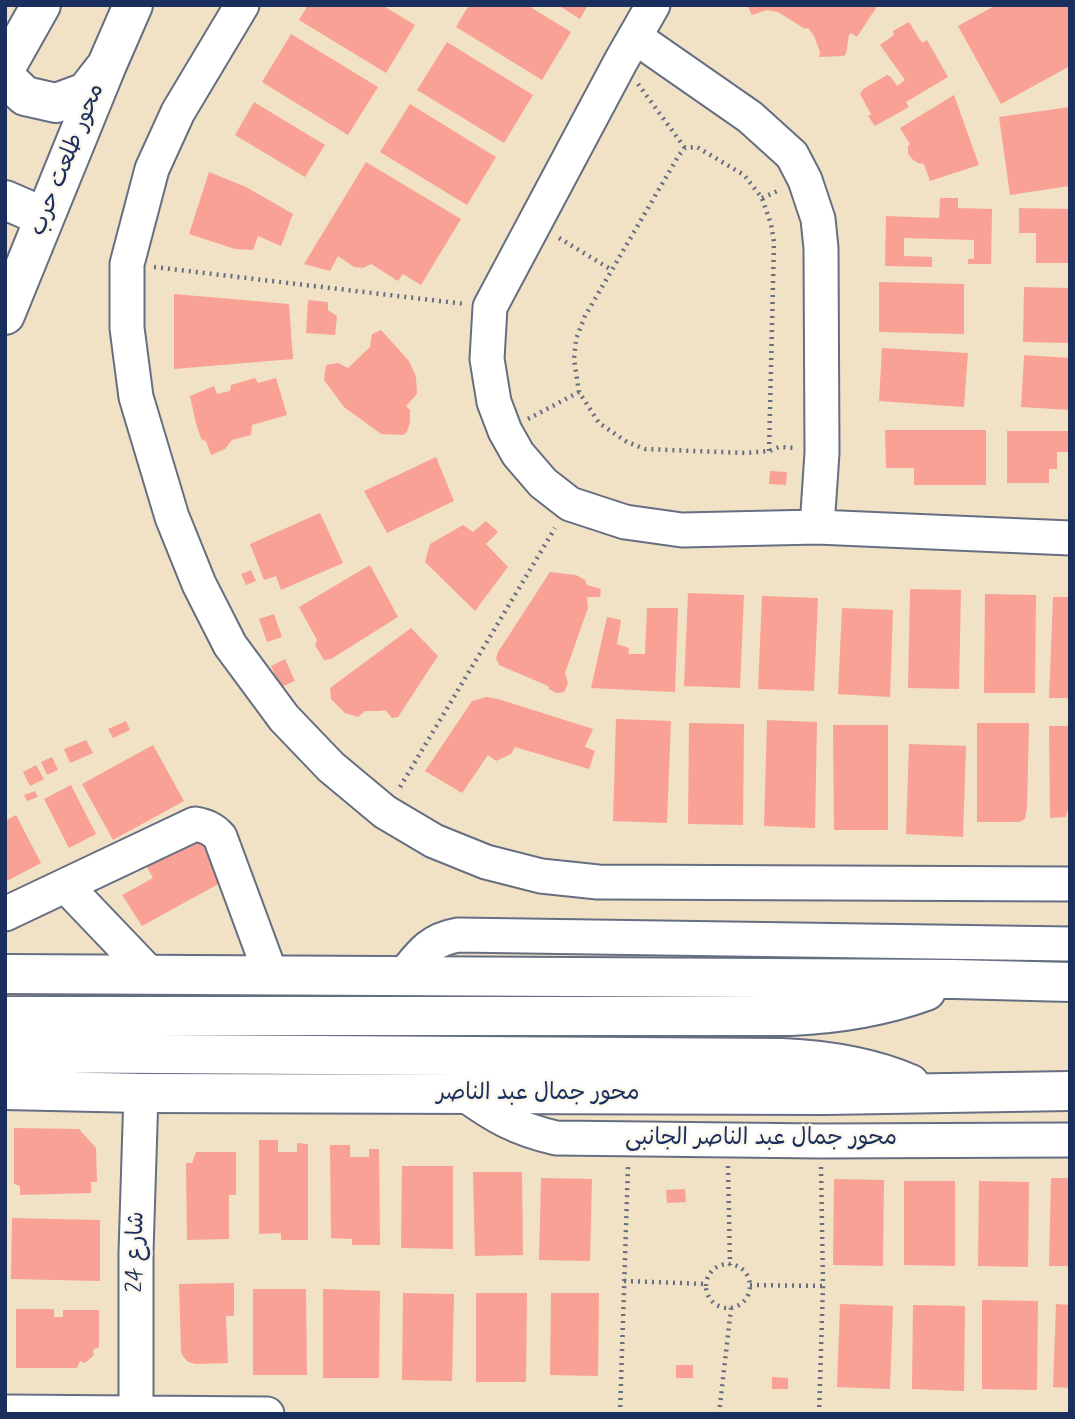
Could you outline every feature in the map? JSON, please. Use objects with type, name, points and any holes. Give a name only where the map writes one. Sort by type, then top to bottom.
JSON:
[{"type":"main road","points":[[5,69],[41,5]]},
{"type":"main road","name":"محور طلعت حرب","points":[[5,315],[133,5]]},
{"type":"main road","points":[[5,77],[25,96],[56,103],[86,92],[106,67]]},
{"type":"main road","points":[[5,200],[28,210],[43,221]]},
{"type":"main road","points":[[5,974],[954,979],[1070,982]]},
{"type":"main road","points":[[5,1016],[819,1015],[902,1000],[954,979]]},
{"type":"main road","points":[[5,1053],[793,1059],[859,1067],[903,1081],[929,1093]]},
{"type":"main road","name":"محور جمال عبد الناصر","points":[[5,1090],[141,1093],[825,1095],[1070,1091]]},
{"type":"street","points":[[242,5],[178,112],[152,169],[127,264],[127,328],[136,397],[172,517],[199,584],[230,645],[284,718],[331,767],[385,812],[434,841],[486,862],[541,876],[597,882],[1070,884]]},
{"type":"street","points":[[653,5],[490,307],[487,359],[494,402],[505,431],[518,454],[543,483],[569,504],[625,522],[682,530],[817,527],[1070,538]]},
{"type":"street","points":[[628,49],[750,117],[792,155],[805,180],[818,219],[821,248],[822,453],[817,527]]},
{"type":"street","points":[[5,914],[195,824],[209,828],[220,837],[271,975]]},
{"type":"street","points":[[66,886],[151,975]]},
{"type":"street","points":[[403,976],[428,946],[437,940],[457,935],[1070,944]]},
{"type":"street","name":"شارع 24","points":[[136,1412],[136,1252],[141,1093]]},
{"type":"street","name":"محور جمال عبد الناصر الجانبى","points":[[464,1094],[506,1121],[556,1138],[1070,1140]]},
{"type":"street","points":[[5,1412],[267,1414]]},
{"type":"path","points":[[628,49],[685,148]]},
{"type":"path","points":[[769,451],[774,242],[771,224],[762,198],[744,175],[697,147],[685,148],[585,316],[576,339],[574,359],[579,392],[599,423],[628,442],[645,449],[746,453],[769,451],[779,447],[792,447],[822,453]]},
{"type":"path","points":[[535,223],[612,270]]},
{"type":"path","points":[[127,264],[490,307]]},
{"type":"path","points":[[505,431],[579,392]]},
{"type":"path","points":[[385,812],[569,504]]},
{"type":"path","points":[[620,1414],[629,1138]]},
{"type":"path","points":[[727,1140],[730,1265]]},
{"type":"path","points":[[819,1414],[823,1286],[820,1141]]},
{"type":"path","points":[[723,1265],[730,1265],[744,1271],[750,1285],[743,1302],[731,1308],[713,1302],[706,1284],[712,1272],[723,1265]]},
{"type":"path","points":[[624,1281],[706,1284]]},
{"type":"path","points":[[750,1285],[823,1286]]},
{"type":"path","points":[[719,1414],[731,1308]]},
{"type":"building","points":[[308,5],[382,5],[415,25],[386,73],[299,20]]},
{"type":"building","points":[[469,5],[527,5],[571,32],[542,80],[456,27]]},
{"type":"building","points":[[558,5],[588,5],[580,19]]},
{"type":"building","points":[[747,5],[878,5],[857,37],[851,33],[849,35],[844,56],[819,57],[820,52],[809,29],[778,12],[767,10],[752,15]]},
{"type":"building","points":[[996,5],[1070,5],[1070,66],[1001,104],[958,26]]},
{"type":"building","points":[[909,22],[922,43],[927,40],[948,77],[906,102],[909,107],[875,126],[860,94],[863,89],[887,75],[897,86],[905,80],[880,45],[894,35],[893,31]]},
{"type":"building","points":[[291,34],[378,87],[348,135],[262,82]]},
{"type":"building","points":[[447,42],[533,95],[504,143],[417,90]]},
{"type":"building","points":[[954,95],[979,165],[930,181],[924,164],[918,163],[908,154],[910,144],[900,128]]},
{"type":"building","points":[[254,102],[325,145],[305,177],[235,135]]},
{"type":"building","points":[[410,104],[496,157],[467,205],[380,152]]},
{"type":"building","points":[[1070,107],[1070,186],[1010,195],[999,117]]},
{"type":"building","points":[[366,162],[461,219],[421,285],[403,274],[398,281],[371,264],[363,268],[354,267],[338,256],[330,271],[304,264]]},
{"type":"building","points":[[209,172],[246,187],[293,214],[281,246],[258,236],[253,250],[235,249],[189,234]]},
{"type":"building","points":[[940,198],[958,198],[958,208],[992,209],[991,264],[968,264],[968,259],[974,259],[974,240],[904,238],[904,256],[932,257],[932,267],[885,266],[886,216],[939,218]]},
{"type":"building","points":[[1019,208],[1070,209],[1070,263],[1036,263],[1036,233],[1019,233]]},
{"type":"building","points":[[879,282],[964,284],[964,334],[879,332]]},
{"type":"building","points":[[1024,287],[1070,288],[1070,343],[1023,342]]},
{"type":"building","points":[[174,294],[289,304],[293,359],[174,369]]},
{"type":"building","points":[[308,300],[328,302],[328,310],[337,316],[335,335],[306,333]]},
{"type":"building","points":[[381,330],[409,361],[416,377],[417,394],[406,406],[410,410],[410,422],[403,435],[381,434],[344,407],[324,380],[326,365],[338,363],[348,368],[370,347],[372,334]]},
{"type":"building","points":[[882,348],[968,353],[964,407],[879,401]]},
{"type":"building","points":[[1024,355],[1070,358],[1070,410],[1021,407]]},
{"type":"building","points":[[255,378],[258,383],[276,378],[287,415],[252,425],[251,435],[232,440],[225,449],[211,455],[206,441],[201,439],[190,396],[214,386],[217,394],[230,391],[231,385]]},
{"type":"building","points":[[885,430],[986,430],[986,485],[914,485],[914,468],[886,468]]},
{"type":"building","points":[[1007,431],[1069,431],[1069,452],[1057,452],[1057,469],[1049,469],[1049,483],[1007,483]]},
{"type":"building","points":[[436,457],[454,501],[387,533],[364,491]]},
{"type":"building","points":[[770,471],[787,472],[786,485],[769,484]]},
{"type":"building","points":[[320,513],[343,563],[281,590],[276,576],[264,580],[250,544]]},
{"type":"building","points":[[486,521],[498,532],[486,544],[508,567],[475,611],[425,562],[430,544],[463,525],[473,532]]},
{"type":"building","points":[[370,565],[398,617],[331,659],[324,660],[315,645],[317,640],[299,607]]},
{"type":"building","points":[[251,570],[256,581],[246,585],[241,574]]},
{"type":"building","points":[[550,572],[576,575],[585,580],[587,585],[601,589],[600,597],[587,597],[588,608],[565,673],[568,683],[564,692],[556,693],[548,686],[499,665],[496,658]]},
{"type":"building","points":[[910,589],[961,590],[959,689],[908,688]]},
{"type":"building","points":[[688,593],[744,595],[740,688],[684,686]]},
{"type":"building","points":[[985,594],[1036,595],[1035,693],[984,693]]},
{"type":"building","points":[[762,596],[818,598],[814,691],[758,689]]},
{"type":"building","points":[[1053,597],[1070,597],[1070,698],[1049,698]]},
{"type":"building","points":[[647,608],[678,608],[675,692],[591,688],[607,617],[621,620],[617,644],[629,648],[628,654],[645,654]]},
{"type":"building","points":[[842,608],[893,610],[890,697],[838,694]]},
{"type":"building","points":[[274,614],[282,637],[267,642],[259,619]]},
{"type":"building","points":[[411,628],[438,656],[398,717],[392,718],[385,710],[365,711],[358,717],[345,713],[331,699],[330,688]]},
{"type":"building","points":[[285,659],[295,681],[281,687],[271,666]]},
{"type":"building","points":[[486,697],[593,729],[585,747],[595,751],[589,769],[515,747],[511,754],[496,761],[488,755],[462,793],[425,771],[472,701]]},
{"type":"building","points":[[616,719],[671,721],[667,823],[613,821]]},
{"type":"building","points":[[767,720],[817,722],[815,828],[764,826]]},
{"type":"building","points":[[126,721],[130,730],[113,738],[108,729]]},
{"type":"building","points":[[689,723],[744,724],[743,825],[688,824]]},
{"type":"building","points":[[977,723],[1029,723],[1027,808],[1025,819],[1019,822],[977,822]]},
{"type":"building","points":[[833,725],[888,725],[888,830],[834,830]]},
{"type":"building","points":[[1049,726],[1070,726],[1070,811],[1067,811],[1066,817],[1050,818]]},
{"type":"building","points":[[86,740],[93,753],[70,763],[64,749]]},
{"type":"building","points":[[909,744],[966,746],[963,837],[906,834]]},
{"type":"building","points":[[153,745],[184,801],[113,840],[82,784]]},
{"type":"building","points":[[52,757],[58,770],[47,775],[41,762]]},
{"type":"building","points":[[36,765],[44,779],[30,786],[23,772]]},
{"type":"building","points":[[71,785],[96,834],[69,848],[44,799]]},
{"type":"building","points":[[35,791],[38,797],[27,801],[24,795]]},
{"type":"building","points":[[16,815],[41,863],[5,882],[5,821]]},
{"type":"building","points":[[197,831],[222,882],[142,926],[122,895],[153,878],[142,858]]},
{"type":"building","points":[[14,1128],[79,1129],[96,1148],[97,1182],[91,1182],[91,1193],[20,1195],[20,1186],[14,1184]]},
{"type":"building","points":[[259,1140],[278,1140],[278,1152],[297,1152],[297,1143],[308,1144],[308,1240],[281,1240],[281,1233],[259,1234]]},
{"type":"building","points":[[330,1145],[350,1145],[350,1157],[369,1157],[369,1149],[379,1149],[380,1245],[352,1245],[352,1239],[331,1238]]},
{"type":"building","points":[[196,1152],[236,1152],[236,1195],[229,1195],[229,1239],[187,1240],[186,1163],[192,1163]]},
{"type":"building","points":[[402,1166],[453,1166],[453,1249],[401,1248]]},
{"type":"building","points":[[473,1172],[522,1172],[523,1255],[475,1256]]},
{"type":"building","points":[[541,1178],[592,1179],[590,1261],[539,1260]]},
{"type":"building","points":[[1051,1178],[1070,1178],[1070,1266],[1049,1266]]},
{"type":"building","points":[[834,1179],[884,1180],[883,1266],[833,1265]]},
{"type":"building","points":[[904,1181],[955,1181],[955,1266],[904,1265]]},
{"type":"building","points":[[979,1181],[1029,1182],[1028,1267],[978,1266]]},
{"type":"building","points":[[685,1189],[686,1202],[667,1203],[666,1190]]},
{"type":"building","points":[[12,1218],[100,1220],[100,1281],[11,1279]]},
{"type":"building","points":[[234,1283],[234,1316],[226,1316],[228,1363],[188,1362],[181,1352],[179,1284]]},
{"type":"building","points":[[253,1289],[306,1289],[307,1375],[253,1375]]},
{"type":"building","points":[[323,1289],[380,1291],[379,1378],[323,1378]]},
{"type":"building","points":[[403,1293],[454,1294],[452,1381],[402,1380]]},
{"type":"building","points":[[476,1293],[527,1293],[526,1382],[476,1382]]},
{"type":"building","points":[[551,1293],[599,1293],[598,1376],[550,1375]]},
{"type":"building","points":[[982,1300],[1038,1301],[1037,1390],[982,1389]]},
{"type":"building","points":[[840,1304],[893,1306],[890,1389],[837,1387]]},
{"type":"building","points":[[1056,1304],[1070,1305],[1070,1388],[1053,1387]]},
{"type":"building","points":[[913,1305],[965,1306],[964,1391],[912,1389]]},
{"type":"building","points":[[16,1309],[54,1309],[54,1317],[63,1317],[63,1310],[99,1310],[99,1347],[93,1350],[94,1355],[85,1363],[80,1361],[77,1368],[16,1368]]},
{"type":"building","points":[[676,1365],[693,1365],[693,1378],[676,1378]]},
{"type":"building","points":[[772,1377],[788,1378],[788,1389],[772,1389]]}]
